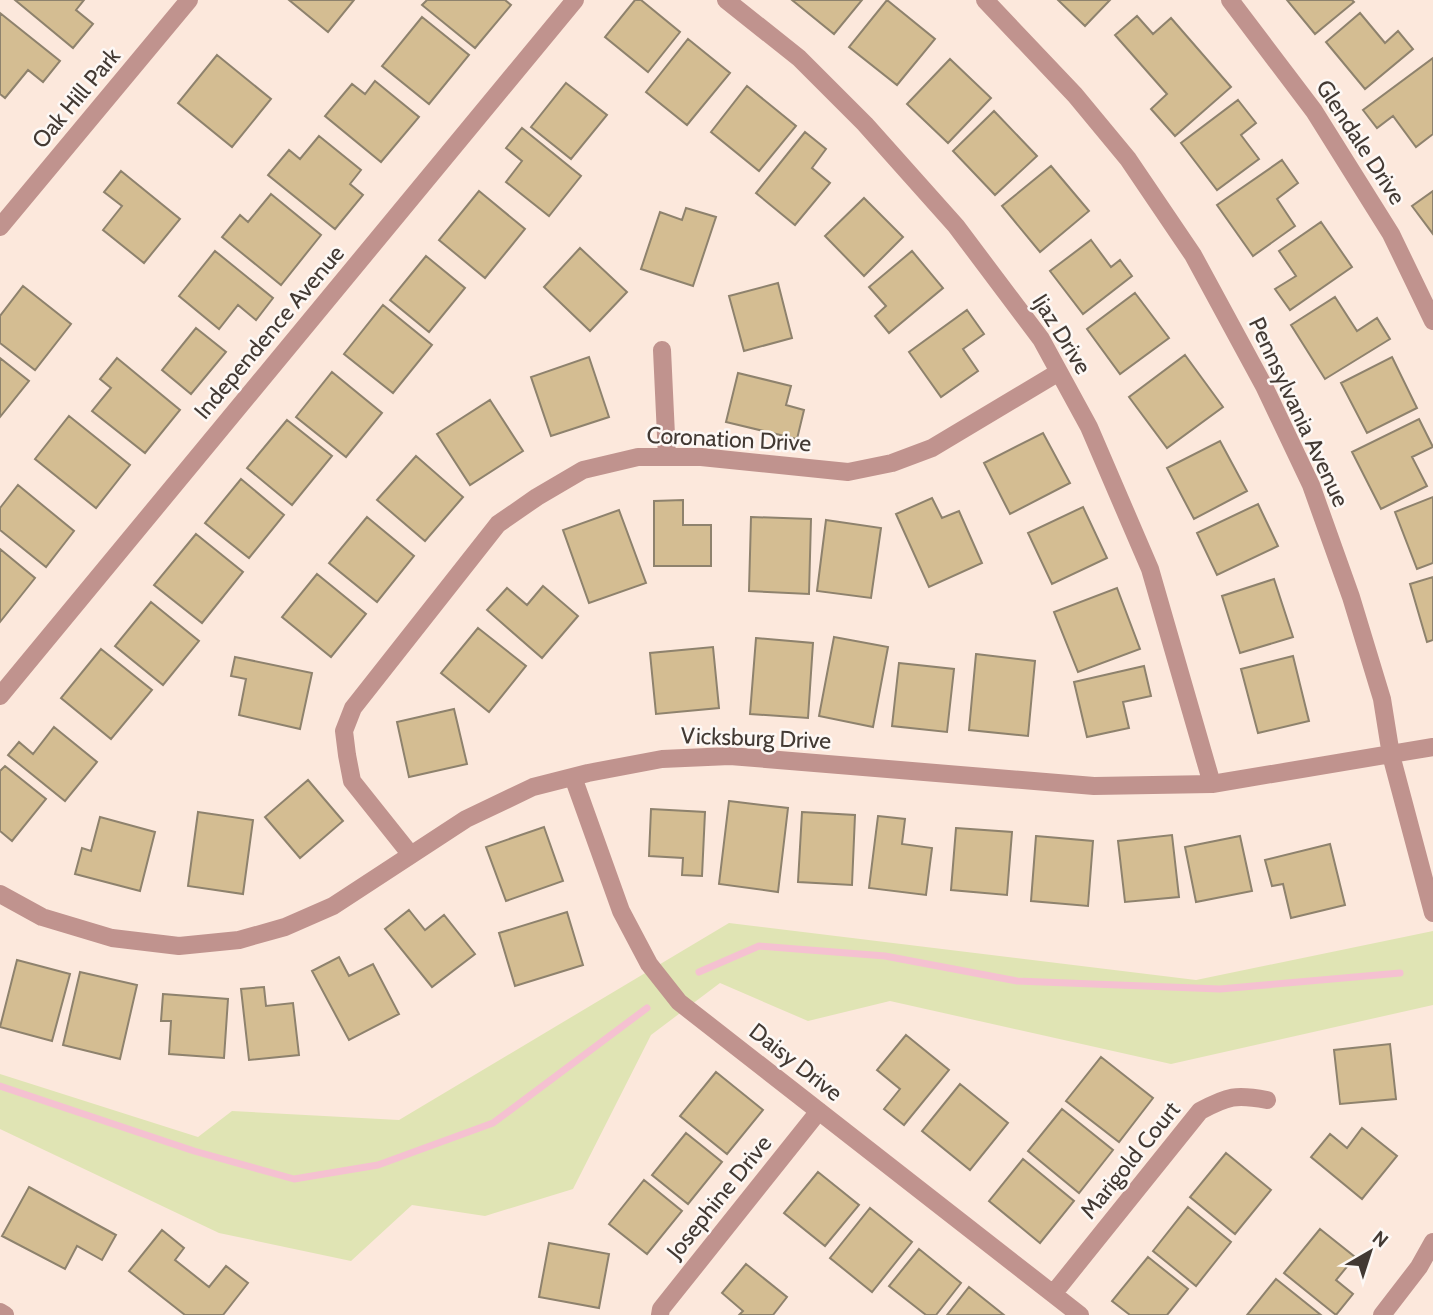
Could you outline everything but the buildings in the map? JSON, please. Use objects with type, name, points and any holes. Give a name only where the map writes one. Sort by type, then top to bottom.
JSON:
[{"type":"street","name":"Oak Hill Park","points":[[0,227],[189,0]]},
{"type":"street","name":"Independence Avenue","points":[[0,696],[575,0]]},
{"type":"street","name":"Ijaz Drive","points":[[726,0],[799,58],[874,134],[956,226],[1041,339],[1089,427],[1150,569],[1212,785]]},
{"type":"street","name":"Pennsylvania Avenue","points":[[985,0],[1076,95],[1128,159],[1193,255],[1251,362],[1311,485],[1350,597],[1382,699],[1391,755],[1433,912]]},
{"type":"street","name":"Glendale Drive","points":[[1230,0],[1314,111],[1391,234],[1433,321]]},
{"type":"street","points":[[662,350],[667,457]]},
{"type":"street","name":"Coronation Drive","points":[[411,855],[352,781],[344,731],[353,708],[498,524],[583,470],[638,457],[701,457],[848,472],[891,463],[932,448],[1059,372]]},
{"type":"street","points":[[1391,755],[1433,747]]},
{"type":"street","name":"Vicksburg Drive","points":[[0,894],[42,917],[112,938],[179,946],[239,940],[285,927],[332,906],[466,818],[533,787],[662,759],[730,756],[1094,786],[1212,785],[1391,755]]},
{"type":"street","name":"Daisy Drive","points":[[573,777],[621,911],[649,964],[679,1002],[1080,1315]]},
{"type":"street","name":"Marigold Court","points":[[1053,1294],[1200,1111],[1224,1098],[1248,1097],[1267,1100]]},
{"type":"street","name":"Josephine Drive","points":[[660,1315],[661,1309],[819,1111]]},
{"type":"street","points":[[1382,1315],[1419,1267],[1433,1242]]},
{"type":"street","points":[[0,1312],[5,1315]]},
{"type":"green space","points":[[729,923],[1196,980],[1433,931],[1433,1005],[1171,1064],[890,1001],[808,1021],[720,983],[651,1035],[573,1189],[485,1216],[412,1205],[351,1261],[219,1233],[0,1129],[0,1074],[198,1137],[232,1111],[399,1120]]},
{"type":"waterway","points":[[699,972],[759,946],[885,956],[1017,981],[1220,989],[1400,973]]},
{"type":"waterway","points":[[0,1086],[194,1151],[294,1179],[378,1165],[493,1123],[647,1008]]}]
